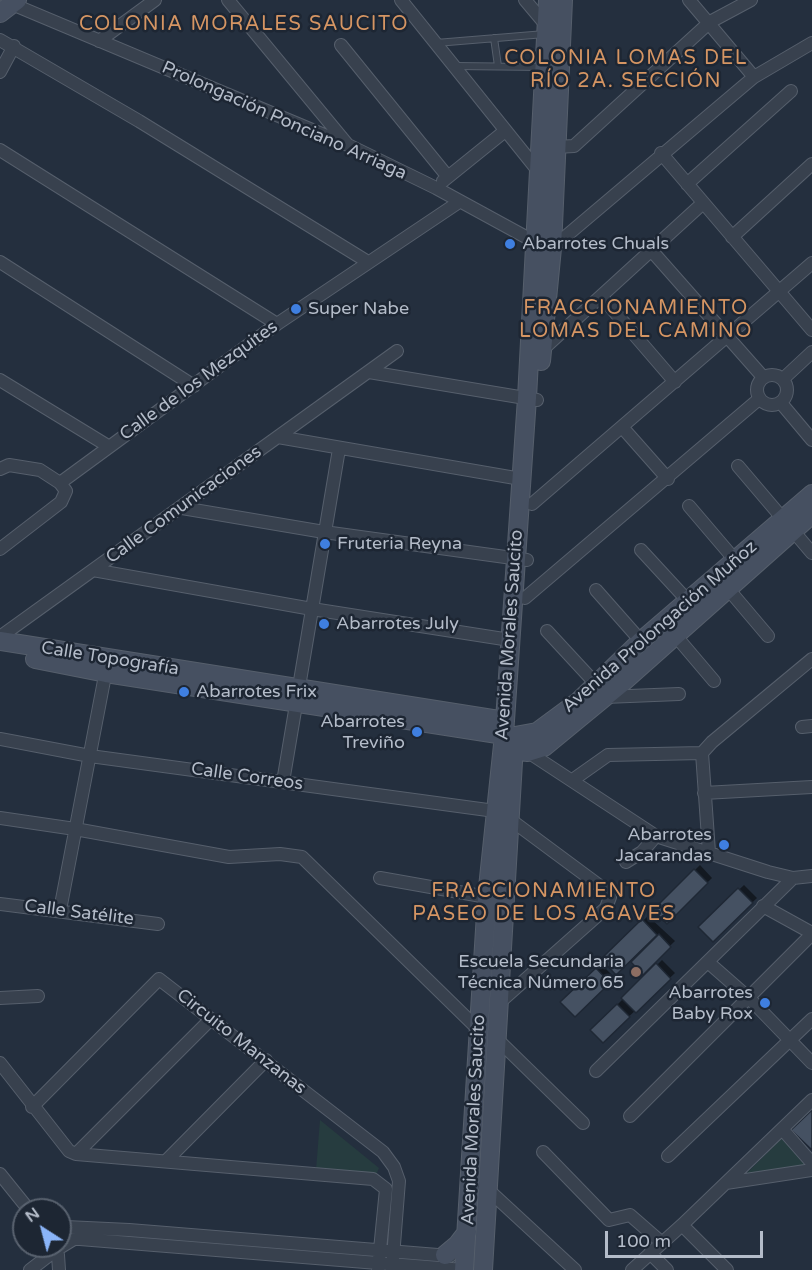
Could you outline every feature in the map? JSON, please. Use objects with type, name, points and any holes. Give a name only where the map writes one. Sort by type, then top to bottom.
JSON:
[{"type":"main road","name":"Avenida Morales Saucito","points":[[472,1265],[488,1188],[512,820],[513,739],[510,640],[532,504],[532,399],[543,245],[556,147],[548,0]]},
{"type":"main road","name":"Avenida Morales Saucito","points":[[551,31],[563,0]]},
{"type":"main road","name":"Avenida Morales Saucito","points":[[472,1265],[467,1232],[487,897],[495,812],[513,739],[525,598],[521,478],[532,399],[542,350],[543,245],[540,173],[552,67]]},
{"type":"main road","name":"Avenida Prolongación Muñoz","points":[[513,739],[537,732],[579,700],[601,690],[618,675],[675,635],[722,582],[788,525],[812,494]]},
{"type":"main road","name":"Avenida Prolongación Muñoz","points":[[618,675],[641,641],[688,601],[722,582],[735,560],[788,525],[812,514]]},
{"type":"main road","name":"Calle Topografía","points":[[0,639],[107,665]]},
{"type":"main road","name":"Calle Topografía","points":[[0,652],[107,665],[297,696],[513,739]]},
{"type":"main road","points":[[445,1255],[467,1232]]},
{"type":"street","points":[[99,41],[155,0]]},
{"type":"street","points":[[228,0],[348,145]]},
{"type":"street","points":[[401,0],[540,173]]},
{"type":"street","points":[[525,0],[551,31]]},
{"type":"street","points":[[689,0],[710,22],[753,77]]},
{"type":"street","points":[[556,147],[574,146],[710,22],[751,0]]},
{"type":"street","name":"Prolongación Ponciano Arriaga","points":[[11,4],[348,145],[543,245]]},
{"type":"street","points":[[0,40],[14,46],[368,262]]},
{"type":"street","points":[[543,245],[661,153],[753,77],[812,44]]},
{"type":"street","points":[[341,45],[448,177]]},
{"type":"street","points":[[0,72],[14,46]]},
{"type":"street","points":[[687,184],[791,91]]},
{"type":"street","points":[[436,189],[505,131]]},
{"type":"street","points":[[0,150],[277,324]]},
{"type":"street","points":[[661,153],[812,330]]},
{"type":"street","points":[[732,237],[812,164]]},
{"type":"street","name":"Calle de los Mezquites","points":[[60,483],[277,324],[459,202]]},
{"type":"street","points":[[542,350],[703,203]]},
{"type":"street","points":[[651,250],[763,377]]},
{"type":"street","points":[[0,262],[194,386]]},
{"type":"street","points":[[532,504],[812,263]]},
{"type":"street","points":[[601,296],[675,382]]},
{"type":"street","name":"Calle Comunicaciones","points":[[0,639],[398,351]]},
{"type":"street","points":[[783,379],[812,352]]},
{"type":"street","points":[[369,372],[532,399]]},
{"type":"street","points":[[759,399],[757,385],[763,377],[773,375],[783,379]]},
{"type":"street","points":[[759,399],[771,406],[781,403],[787,394],[783,379]]},
{"type":"street","points":[[0,380],[108,446]]},
{"type":"street","points":[[525,598],[759,399]]},
{"type":"street","points":[[781,403],[812,440]]},
{"type":"street","points":[[622,427],[668,478]]},
{"type":"street","points":[[278,438],[521,478]]},
{"type":"street","points":[[283,782],[339,449]]},
{"type":"street","points":[[0,469],[9,465],[24,465],[40,470],[60,483],[66,491],[61,502],[0,549]]},
{"type":"street","points":[[738,466],[812,553]]},
{"type":"street","points":[[689,506],[735,560]]},
{"type":"street","points":[[182,508],[324,532],[522,560]]},
{"type":"street","points":[[641,550],[688,601]]},
{"type":"street","points":[[93,570],[312,609],[510,640]]},
{"type":"street","points":[[722,582],[768,636]]},
{"type":"street","points":[[596,590],[641,641]]},
{"type":"street","points":[[547,631],[601,690],[679,694]]},
{"type":"street","points":[[675,635],[714,681]]},
{"type":"street","points":[[709,852],[702,753],[712,742],[812,659]]},
{"type":"street","points":[[60,910],[107,665]]},
{"type":"street","name":"Calle Correos","points":[[0,739],[90,756],[495,812]]},
{"type":"street","points":[[513,739],[656,836],[793,878],[812,876]]},
{"type":"street","points":[[574,779],[608,755],[702,753]]},
{"type":"street","points":[[704,793],[812,787]]},
{"type":"street","points":[[0,818],[229,857],[280,854],[302,857],[479,1029]]},
{"type":"street","points":[[500,1002],[606,908],[610,897],[604,889],[512,820]]},
{"type":"street","points":[[626,862],[642,852],[656,836]]},
{"type":"street","points":[[380,878],[487,897]]},
{"type":"street","points":[[596,1071],[709,963],[793,878]]},
{"type":"street","name":"Calle Satélite","points":[[0,904],[158,924]]},
{"type":"street","points":[[630,1116],[750,999],[812,933],[763,906]]},
{"type":"street","points":[[709,963],[750,999],[812,1063]]},
{"type":"street","name":"Circuito Manzanas","points":[[32,1107],[159,979],[382,1152],[394,1167],[399,1181],[392,1267]]},
{"type":"street","points":[[2,995],[39,996]]},
{"type":"street","points":[[76,1154],[211,1019]]},
{"type":"street","points":[[668,1156],[812,1020]]},
{"type":"street","points":[[498,1040],[583,1123]]},
{"type":"street","points":[[166,1161],[266,1060]]},
{"type":"street","points":[[0,1063],[32,1107],[69,1151],[76,1154],[374,1179],[386,1190],[378,1267]]},
{"type":"street","points":[[632,1270],[661,1242],[682,1226],[812,1100]]},
{"type":"street","points":[[783,1130],[812,1163]]},
{"type":"street","points":[[543,1152],[609,1220],[630,1215],[661,1242]]},
{"type":"street","points":[[724,1184],[812,1170]]},
{"type":"street","points":[[0,1174],[19,1198]]},
{"type":"street","points":[[470,1178],[488,1188],[575,1270]]},
{"type":"street","points":[[682,1226],[727,1270]]},
{"type":"street","points":[[72,1228],[378,1267],[472,1265]]},
{"type":"street","points":[[72,1240],[273,1241],[445,1255],[472,1265]]},
{"type":"street","points":[[273,1241],[273,1255]]},
{"type":"street","points":[[650,1253],[667,1270]]},
{"type":"street","points":[[30,1270],[44,1258]]},
{"type":"lane","points":[[435,43],[551,31]]},
{"type":"lane","points":[[494,38],[498,66]]},
{"type":"lane","points":[[454,66],[552,67]]},
{"type":"green space","points":[[320,1120],[379,1168],[376,1175],[316,1170]]},
{"type":"green space","points":[[782,1138],[809,1168],[740,1180]]},
{"type":"building","points":[[694,869],[708,883],[667,924],[653,910]]},
{"type":"building","points":[[738,888],[753,903],[713,942],[698,927]]},
{"type":"building","points":[[642,919],[657,935],[616,975],[601,959]]},
{"type":"building","points":[[659,934],[671,947],[643,975],[631,962]]},
{"type":"building","points":[[656,963],[671,979],[636,1013],[621,998]]},
{"type":"building","points":[[596,968],[610,983],[575,1017],[560,1002]]},
{"type":"building","points":[[617,1004],[630,1017],[603,1043],[590,1030]]},
{"type":"building","points":[[812,1110],[812,1150],[791,1130]]},
{"type":"place","name":"Abarrotes Chuals","points":[[510,244]]},
{"type":"place","name":"Super Nabe","points":[[296,309]]},
{"type":"place","name":"Fruteria Reyna","points":[[325,544]]},
{"type":"place","name":"Abarrotes July","points":[[324,624]]},
{"type":"place","name":"Abarrotes Frix","points":[[184,692]]},
{"type":"place","name":"Abarrotes Treviño","points":[[417,732]]},
{"type":"place","name":"Abarrotes Jacarandas","points":[[724,845]]},
{"type":"place","name":"Escuela Secundaria Técnica Número 65","points":[[636,972]]},
{"type":"place","name":"Abarrotes Baby Rox","points":[[765,1003]]},
{"type":"district","name":"COLONIA MORALES SAUCITO","points":[[244,25]]},
{"type":"district","name":"COLONIA LOMAS DEL RÍO 2A. SECCIÓN","points":[[626,70]]},
{"type":"district","name":"FRACCIONAMIENTO LOMAS DEL CAMINO","points":[[636,320]]},
{"type":"district","name":"FRACCIONAMIENTO PASEO DE LOS AGAVES","points":[[544,904]]}]
